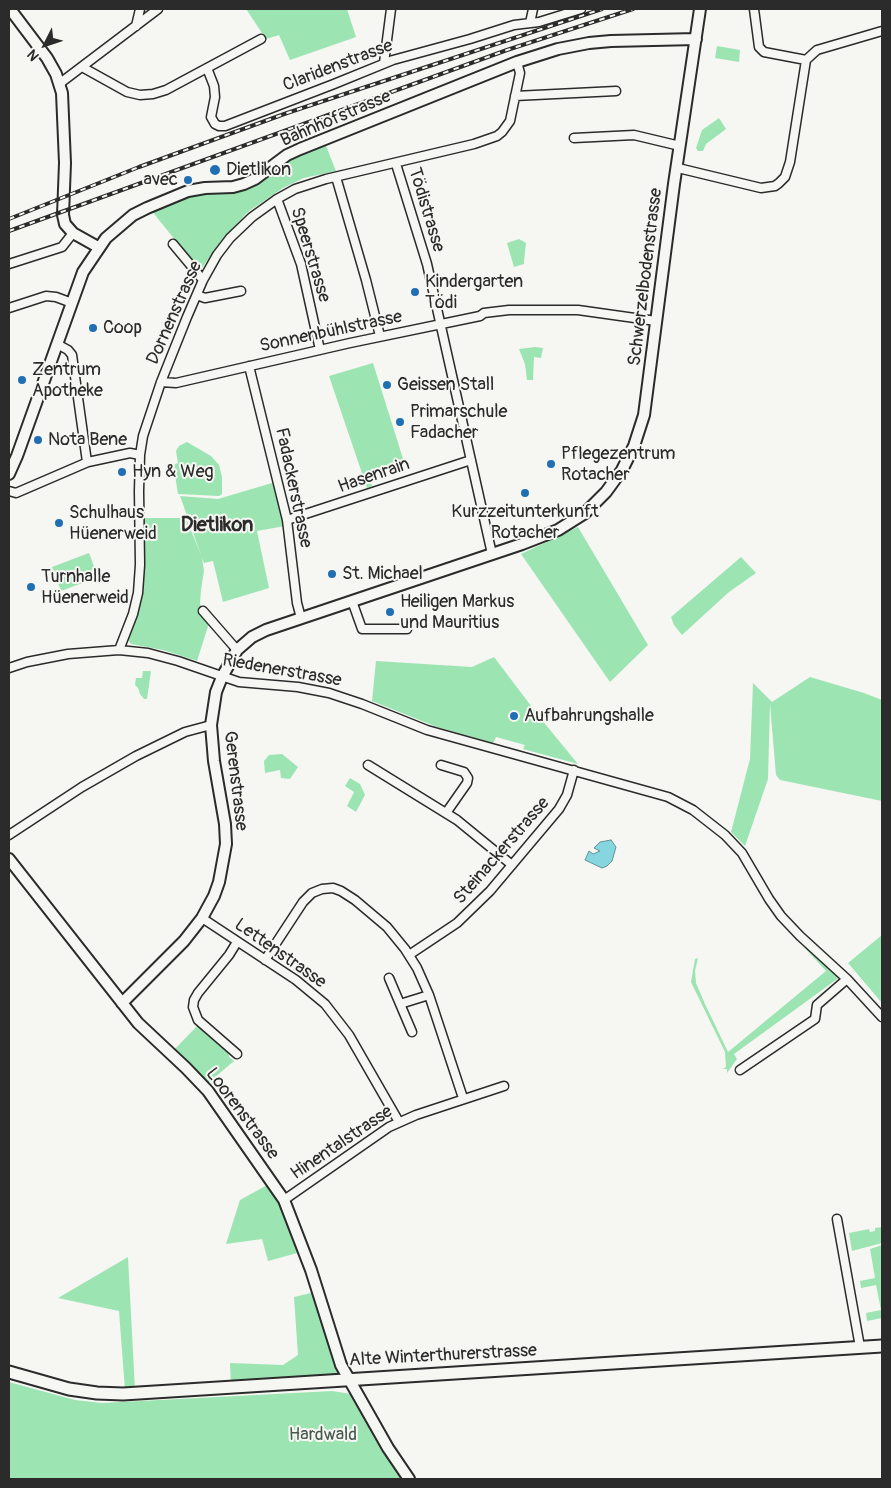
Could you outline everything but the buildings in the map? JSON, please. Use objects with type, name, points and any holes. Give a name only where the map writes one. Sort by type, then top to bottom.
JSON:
[{"type":"main road","name":"Alte Winterthurerstrasse","points":[[9,1372],[69,1388],[115,1394],[882,1346]]},
{"type":"street","points":[[136,26],[140,9]]},
{"type":"street","points":[[59,84],[158,9]]},
{"type":"street","points":[[384,63],[392,9]]},
{"type":"street","points":[[530,23],[533,9]]},
{"type":"street","name":"Claridenstrasse","points":[[207,68],[214,86],[215,98],[211,117],[212,121],[219,126],[334,84],[384,63],[514,24],[530,23],[581,9]]},
{"type":"street","points":[[696,39],[700,9]]},
{"type":"street","points":[[754,9],[759,47],[764,52],[806,60]]},
{"type":"street","points":[[12,11],[48,58],[59,84],[63,102],[65,163],[63,215],[66,226],[73,233],[98,247]]},
{"type":"street","points":[[678,168],[761,188],[780,184],[785,177],[790,162],[806,60],[817,50],[882,31]]},
{"type":"street","points":[[82,67],[124,90],[140,95],[154,94],[166,90],[260,39]]},
{"type":"street","name":"Bahnhofstrasse","points":[[9,474],[82,272],[98,247],[114,229],[128,218],[153,205],[196,189],[233,187],[244,184],[255,179],[287,155],[300,148],[517,62],[558,48],[589,42],[696,39]]},
{"type":"street","name":"Schwerzelbodenstrasse","points":[[222,677],[237,650],[247,640],[260,633],[544,536],[568,524],[577,514],[592,506],[615,481],[634,446],[644,415],[696,39]]},
{"type":"street","name":"Dornenstrasse","points":[[119,650],[133,614],[138,593],[140,565],[140,455],[143,436],[161,382],[203,280],[217,255],[230,238],[252,217],[277,199],[308,184],[396,164],[490,140],[497,136],[510,121],[520,73],[517,62]]},
{"type":"street","points":[[515,96],[616,91]]},
{"type":"street","points":[[574,138],[634,136],[680,146]]},
{"type":"street","name":"Tödistrasse","points":[[396,164],[427,264],[492,554]]},
{"type":"street","points":[[336,177],[365,276],[380,336]]},
{"type":"street","name":"Speerstrasse","points":[[277,199],[301,264],[320,350]]},
{"type":"street","points":[[9,264],[62,247],[73,233]]},
{"type":"street","points":[[173,244],[203,280]]},
{"type":"street","points":[[197,295],[205,298],[240,291]]},
{"type":"street","points":[[9,308],[50,296],[72,303]]},
{"type":"street","name":"Sonnenbühlstrasse","points":[[161,382],[176,383],[380,336],[480,316],[484,313],[509,310],[578,310],[656,321]]},
{"type":"street","points":[[56,344],[68,350],[72,355],[88,462]]},
{"type":"street","name":"Fadackerstrasse","points":[[250,366],[287,520],[297,603],[301,618]]},
{"type":"street","points":[[9,491],[16,493],[88,462],[130,453],[140,455]]},
{"type":"street","name":"Hasenrain","points":[[287,520],[471,460]]},
{"type":"street","points":[[352,601],[362,629],[407,629]]},
{"type":"street","points":[[203,610],[237,650]]},
{"type":"street","name":"Riedenerstrasse","points":[[9,668],[27,662],[68,654],[119,650],[148,653],[240,682],[289,686],[329,693],[427,730],[668,797],[704,818],[725,835],[742,853],[769,900],[781,916],[847,979],[882,1017]]},
{"type":"street","name":"Gerenstrasse","points":[[122,1003],[184,941],[202,918],[219,882],[226,844],[223,810],[214,762],[211,725],[216,692],[222,677]]},
{"type":"street","points":[[9,835],[82,787],[136,756],[185,732],[211,725]]},
{"type":"street","points":[[368,765],[467,827],[512,865]]},
{"type":"street","points":[[441,766],[464,772],[468,778],[467,783],[446,813]]},
{"type":"street","name":"Steinackerstrasse","points":[[409,955],[466,916],[490,892],[562,805],[574,770]]},
{"type":"street","name":"Loorenstrasse","points":[[9,860],[122,1003],[148,1033],[208,1091],[284,1200],[311,1270],[337,1354],[388,1448],[409,1479]]},
{"type":"street","points":[[264,960],[306,898],[316,890],[326,888],[338,889],[346,893],[370,911],[392,933],[409,955],[428,995],[463,1098]]},
{"type":"street","name":"Lettenstrasse","points":[[202,918],[308,989],[336,1016],[354,1042],[399,1122]]},
{"type":"street","points":[[237,942],[229,955],[198,992],[193,1004],[198,1020],[237,1054]]},
{"type":"street","points":[[389,978],[412,1032]]},
{"type":"street","points":[[740,1070],[814,1019],[817,1004],[847,979]]},
{"type":"street","points":[[400,1004],[428,995]]},
{"type":"street","name":"Hinentalstrasse","points":[[284,1200],[374,1136],[399,1122],[463,1098],[504,1086]]},
{"type":"street","points":[[837,1219],[860,1347]]},
{"type":"green space","points":[[246,9],[347,9],[356,37],[290,60],[279,35],[266,39]]},
{"type":"green space","points":[[717,46],[740,50],[739,62],[715,58]]},
{"type":"green space","points":[[719,118],[726,129],[706,144],[703,151],[698,151],[696,148],[702,130]]},
{"type":"green space","points":[[324,141],[336,171],[304,178],[283,188],[249,211],[220,242],[200,271],[151,210],[192,195],[238,188],[289,157]]},
{"type":"green space","points":[[519,239],[526,243],[524,264],[514,267],[507,243]]},
{"type":"green space","points":[[543,348],[541,358],[534,357],[533,380],[527,380],[525,364],[519,349]]},
{"type":"green space","points":[[373,363],[404,462],[368,474],[372,486],[367,488],[329,376]]},
{"type":"green space","points":[[187,442],[211,456],[219,465],[222,477],[222,494],[219,496],[178,494],[174,469],[175,464],[178,463],[176,451],[179,446]]},
{"type":"green space","points":[[272,483],[276,484],[285,526],[257,531],[269,588],[223,602],[213,561],[204,563],[202,558],[204,571],[200,604],[210,620],[197,661],[163,650],[131,644],[128,640],[129,635],[143,591],[144,518],[186,518],[201,555],[180,496],[218,499]]},
{"type":"green space","points":[[578,527],[648,645],[610,682],[521,554]]},
{"type":"green space","points":[[89,553],[98,577],[61,591],[52,567]]},
{"type":"green space","points":[[741,557],[756,573],[729,592],[682,635],[674,625],[671,617]]},
{"type":"green space","points":[[494,657],[578,764],[523,749],[525,745],[496,737],[493,743],[437,727],[372,701],[376,661],[472,667]]},
{"type":"green space","points":[[143,671],[151,671],[147,699],[144,699],[135,685],[136,678],[142,678]]},
{"type":"green space","points":[[810,677],[882,700],[882,801],[780,780],[776,775],[770,704],[768,779],[745,846],[731,832],[750,759],[753,683],[772,702]]},
{"type":"green space","points":[[282,754],[298,767],[290,779],[281,778],[280,770],[265,773],[264,761],[269,755]]},
{"type":"green space","points":[[350,778],[360,784],[365,795],[356,812],[347,806],[354,792],[345,786]]},
{"type":"green space","points":[[882,935],[882,1003],[848,963]]},
{"type":"green space","points":[[803,946],[840,977],[734,1054],[737,1059],[727,1073],[727,1069],[723,1069],[726,1067],[725,1052],[691,982],[695,959],[698,958],[695,971],[696,983],[728,1052],[826,971]]},
{"type":"green space","points":[[198,1025],[228,1050],[229,1057],[234,1061],[208,1083],[174,1050]]},
{"type":"green space","points":[[269,1184],[281,1203],[301,1252],[268,1261],[262,1239],[226,1244],[240,1200]]},
{"type":"green space","points":[[882,1227],[882,1243],[852,1251],[849,1233],[869,1229],[870,1232],[875,1231],[875,1228]]},
{"type":"green space","points":[[882,1245],[882,1318],[867,1321],[866,1313],[881,1310],[876,1285],[861,1288],[860,1281],[875,1278],[870,1249]]},
{"type":"green space","points":[[128,1257],[135,1390],[125,1390],[119,1311],[58,1298]]},
{"type":"green space","points":[[315,1292],[338,1369],[337,1373],[334,1376],[231,1385],[230,1363],[283,1365],[298,1355],[294,1297]]},
{"type":"green space","name":"Hardwald","points":[[9,1382],[75,1400],[102,1403],[332,1391],[351,1394],[405,1479],[9,1479]]},
{"type":"water","points":[[611,840],[616,847],[612,861],[607,866],[602,868],[585,860],[589,851],[593,854],[600,851],[594,848],[600,842]]},
{"type":"railway","points":[[9,219],[139,167],[287,113],[602,9]]},
{"type":"railway","points":[[9,231],[507,50],[633,9]]},
{"type":"place","name":"Dietlikon","points":[[215,170]]},
{"type":"place","name":"avec","points":[[188,180]]},
{"type":"place","name":"Kindergarten Tödi","points":[[415,292]]},
{"type":"place","name":"Coop","points":[[93,328]]},
{"type":"place","name":"Zentrum Apotheke","points":[[22,380]]},
{"type":"place","name":"Geissen Stall","points":[[387,385]]},
{"type":"place","name":"Primarschule Fadacher","points":[[400,422]]},
{"type":"place","name":"Nota Bene","points":[[38,440]]},
{"type":"place","name":"Pflegezentrum Rotacher","points":[[551,464]]},
{"type":"place","name":"Hyn & Weg","points":[[122,472]]},
{"type":"place","name":"Kurzzeitunterkunft Rotacher","points":[[525,493]]},
{"type":"place","name":"Schulhaus Hüenerweid","points":[[59,523]]},
{"type":"place","name":"St. Michael","points":[[332,574]]},
{"type":"place","name":"Turnhalle Hüenerweid","points":[[31,587]]},
{"type":"place","name":"Heiligen Markus und Mauritius","points":[[390,612]]},
{"type":"place","name":"Aufbahrungshalle","points":[[514,716]]},
{"type":"district","name":"Dietlikon","points":[[217,526]]}]
